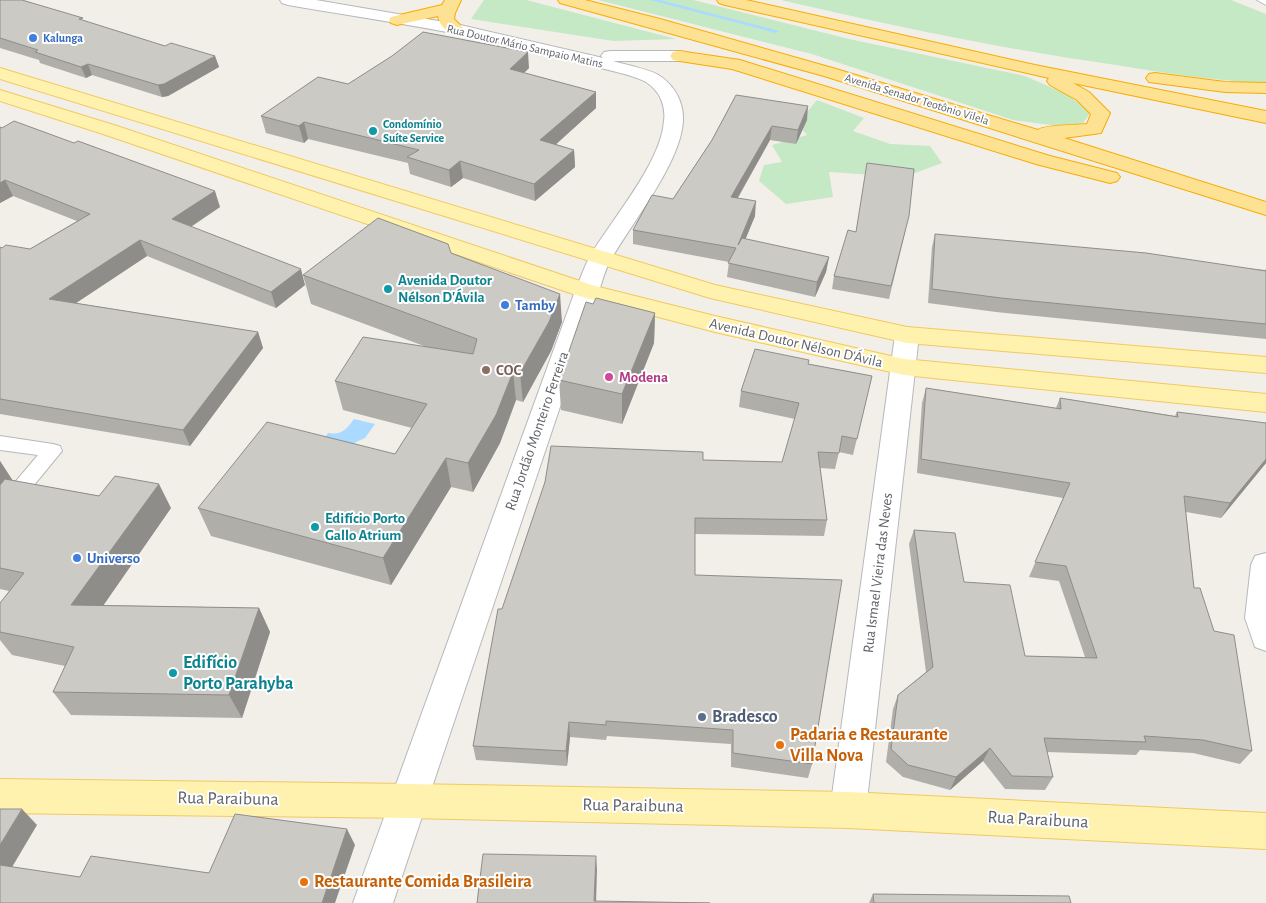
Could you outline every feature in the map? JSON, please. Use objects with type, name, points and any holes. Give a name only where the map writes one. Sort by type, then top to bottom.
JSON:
[{"type":"highway","name":"Avenida Senador Teotônio Vilela","points":[[566,0],[800,64],[1010,127],[1266,209]]},
{"type":"highway","points":[[725,0],[1035,70],[1266,117]]},
{"type":"highway","points":[[396,20],[450,4]]},
{"type":"highway","points":[[450,4],[445,16],[446,22],[456,30]]},
{"type":"highway","points":[[860,30],[1142,76],[1225,87],[1266,88]]},
{"type":"highway","points":[[679,56],[734,64],[1043,160],[1266,218]]},
{"type":"highway","points":[[1010,127],[1058,133],[1094,129],[1101,113],[1083,96],[1035,70]]},
{"type":"main road","name":"Avenida Doutor Nélson D'Ávila","points":[[0,73],[710,291],[907,335],[1266,365]]},
{"type":"main road","name":"Avenida Doutor Nélson D'Ávila","points":[[0,95],[119,133],[586,291],[715,324],[904,367],[1266,403]]},
{"type":"main road","name":"Rua Paraibuna","points":[[0,796],[409,800],[848,810],[1266,831]]},
{"type":"street","name":"Rua Doutor Mário Sampaio Matins","points":[[288,0],[456,30],[576,56],[652,78]]},
{"type":"street","points":[[576,56],[679,56]]},
{"type":"street","points":[[652,78],[662,64],[679,56]]},
{"type":"street","name":"Rua Jordão Monteiro Ferreira","points":[[373,903],[586,291],[600,258],[650,180],[667,148],[674,122],[673,105],[665,89],[652,78]]},
{"type":"street","name":"Rua Ismael Vieira das Neves","points":[[848,810],[907,335]]},
{"type":"street","points":[[1266,565],[1261,618],[1266,637]]},
{"type":"lane","points":[[1262,0],[1266,2]]},
{"type":"lane","points":[[0,442],[53,452],[0,513]]},
{"type":"green space","points":[[484,0],[526,0],[676,39],[614,41],[471,19]]},
{"type":"green space","points":[[598,0],[693,0],[849,39],[1025,76],[1066,94],[1091,112],[1083,123],[1058,126],[1013,120],[812,54]]},
{"type":"green space","points":[[781,0],[1231,0],[1266,14],[1266,83],[1191,76],[1032,52],[906,28]]},
{"type":"green space","points":[[817,100],[864,118],[853,131],[890,144],[930,146],[942,163],[904,177],[829,172],[833,197],[786,204],[759,181],[764,165],[782,162],[772,145],[807,135],[788,112],[807,112]]},
{"type":"water","points":[[354,419],[375,424],[365,438],[356,442],[351,448],[322,442],[328,433],[343,431]]},
{"type":"building","points":[[0,0],[22,0],[83,18],[79,19],[165,46],[171,43],[215,56],[164,84],[158,85],[88,64],[81,67],[35,52],[38,50],[0,38]]},
{"type":"building","points":[[423,32],[528,52],[510,69],[596,92],[540,140],[574,150],[534,184],[460,161],[449,170],[407,157],[419,150],[304,122],[299,126],[261,116],[318,77],[348,84],[392,56]]},
{"type":"building","points":[[736,95],[808,106],[798,130],[772,126],[731,197],[756,201],[738,245],[742,238],[829,257],[817,282],[728,263],[736,248],[633,230],[652,195],[673,199],[712,140]]},
{"type":"building","points":[[14,121],[74,143],[78,141],[215,191],[172,219],[301,269],[271,292],[140,240],[49,299],[258,332],[183,430],[0,399],[0,247],[2,248],[6,245],[30,249],[90,214],[5,180],[0,183],[0,127],[2,128]]},
{"type":"building","points":[[867,163],[914,169],[909,216],[891,286],[834,276],[848,230],[856,232]]},
{"type":"building","points":[[378,218],[448,244],[451,253],[560,294],[549,322],[520,373],[513,372],[496,415],[468,463],[446,458],[383,558],[198,508],[267,422],[395,454],[427,404],[335,381],[363,337],[473,354],[477,339],[303,275]]},
{"type":"building","points":[[935,234],[1146,253],[1266,271],[1266,324],[1001,298],[932,289]]},
{"type":"building","points":[[596,298],[655,313],[622,394],[559,380],[586,302],[593,304]]},
{"type":"building","points":[[755,349],[809,360],[808,364],[872,376],[857,439],[842,436],[839,453],[818,452],[827,520],[695,518],[695,575],[842,580],[812,764],[733,753],[733,730],[606,721],[606,725],[569,722],[566,751],[473,746],[498,609],[502,609],[545,482],[551,446],[703,452],[703,460],[782,462],[799,403],[741,391]]},
{"type":"building","points":[[926,388],[1061,409],[1060,398],[1178,417],[1177,412],[1266,423],[1266,459],[1230,503],[1184,496],[1194,588],[1200,588],[1214,631],[1234,635],[1252,751],[1203,740],[1144,736],[1146,742],[1044,738],[1053,777],[1012,776],[990,748],[956,777],[908,765],[891,749],[898,695],[933,667],[914,530],[955,533],[964,582],[1010,585],[1025,656],[1097,658],[1066,566],[1035,562],[1070,483],[921,459]]},
{"type":"building","points":[[115,476],[159,484],[71,605],[259,608],[229,695],[53,692],[74,647],[0,632],[0,603],[24,573],[0,568],[0,485],[5,479],[99,496]]},
{"type":"building","points":[[0,809],[22,809],[0,845]]},
{"type":"building","points":[[235,814],[347,829],[322,903],[0,903],[0,865],[80,877],[91,856],[209,873]]},
{"type":"building","points":[[483,854],[596,856],[594,901],[710,903],[477,903]]},
{"type":"building","points":[[873,894],[1069,896],[1071,903],[874,903]]},
{"type":"waterway","points":[[653,0],[776,31]]},
{"type":"place","name":"Kalunga","points":[[33,38]]},
{"type":"place","name":"Condomínio Suíte Service","points":[[373,131]]},
{"type":"place","name":"Avenida Doutor Nélson D'Ávila","points":[[388,289]]},
{"type":"place","name":"Tamby","points":[[505,305]]},
{"type":"place","name":"COC","points":[[486,370]]},
{"type":"place","name":"Modena","points":[[609,377]]},
{"type":"place","name":"Edifício Porto Gallo Atrium","points":[[315,527]]},
{"type":"place","name":"Universo","points":[[77,558]]},
{"type":"place","name":"Edifício Porto Parahyba","points":[[173,673]]},
{"type":"place","name":"Bradesco","points":[[702,717]]},
{"type":"place","name":"Padaria e Restaurante Villa Nova","points":[[780,745]]},
{"type":"place","name":"Restaurante Comida Brasileira","points":[[304,882]]}]
